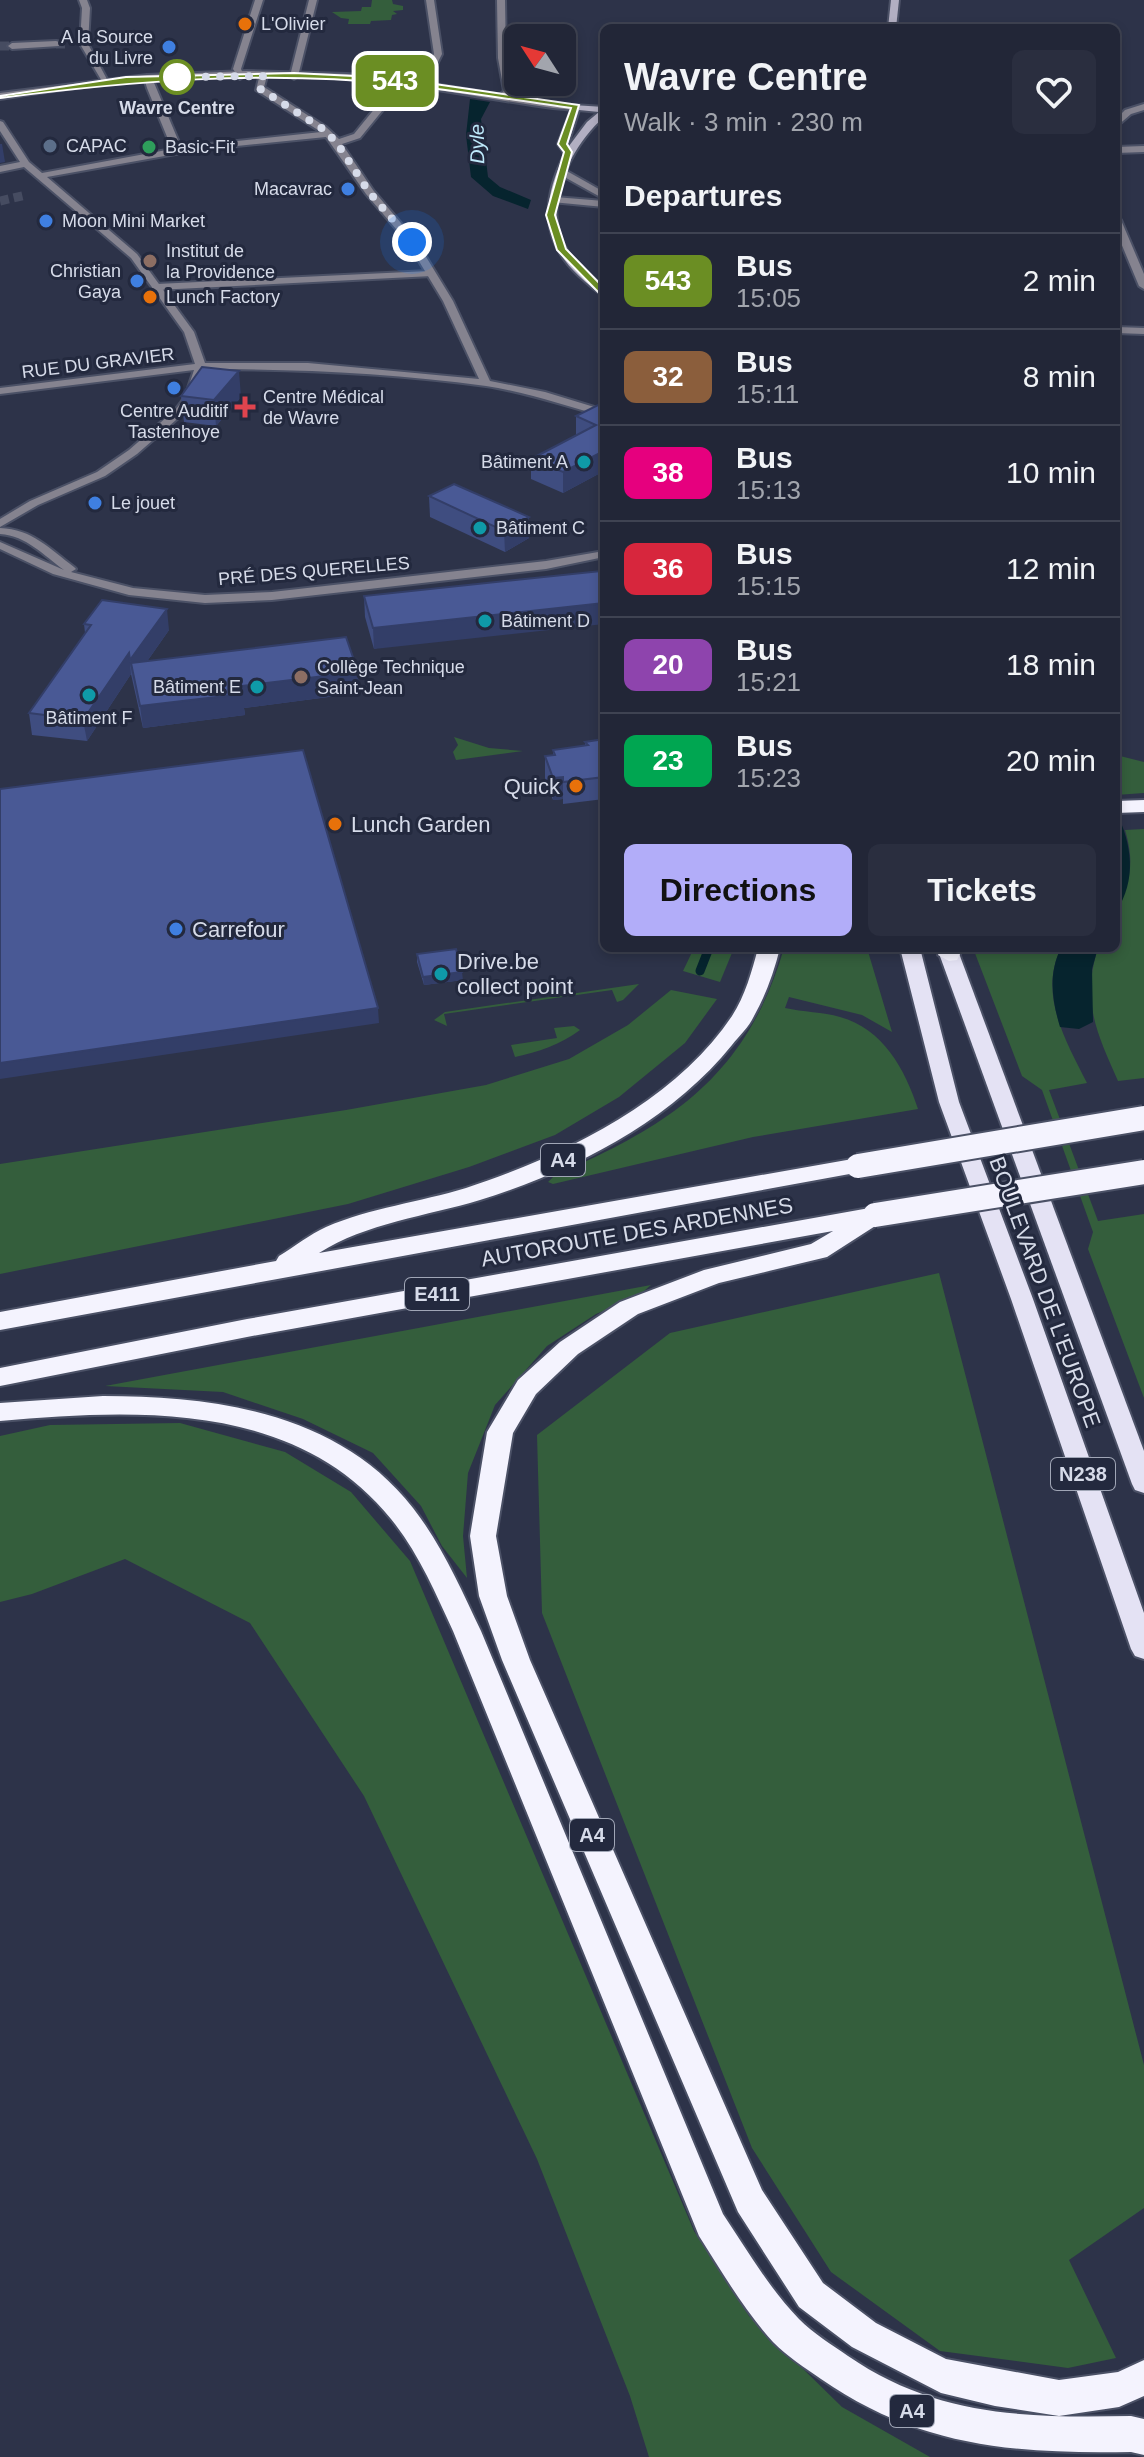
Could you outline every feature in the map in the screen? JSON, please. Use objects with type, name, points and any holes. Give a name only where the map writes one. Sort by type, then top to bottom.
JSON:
[{"type":"highway","points":[[1120,807],[1144,806]]},
{"type":"highway","points":[[1120,822],[1144,821]]},
{"type":"highway","name":"A4","points":[[278,1268],[333,1233],[475,1193],[563,1160],[616,1131],[657,1103],[707,1061],[743,1017],[762,975],[768,952]]},
{"type":"highway","name":"BOULEVARD DE L'EUROPE","points":[[911,952],[949,1102],[1022,1299],[1144,1649]]},
{"type":"highway","name":"BOULEVARD DE L'EUROPE","points":[[950,952],[1144,1484]]},
{"type":"highway","name":"AUTOROUTE DES ARDENNES","points":[[0,1321],[278,1268],[1144,1118]]},
{"type":"highway","name":"AUTOROUTE DES ARDENNES","points":[[0,1377],[247,1328],[875,1215],[1144,1172]]},
{"type":"highway","name":"A4","points":[[875,1215],[818,1251],[713,1276],[629,1308],[569,1348],[527,1387],[500,1432],[490,1478],[483,1536],[493,1596],[522,1674],[750,2201],[811,2295],[864,2335],[941,2375],[995,2388],[1059,2398],[1119,2389],[1144,2378]]},
{"type":"highway","name":"A4","points":[[0,1412],[118,1404],[208,1408],[286,1428],[346,1459],[391,1500],[434,1561],[467,1631],[711,2225],[744,2278],[788,2332],[854,2384],[915,2413],[973,2430],[1047,2437],[1140,2433]]},
{"type":"main road","points":[[892,24],[895,0]]},
{"type":"main road","points":[[568,152],[563,144],[576,107],[600,110]]},
{"type":"main road","points":[[600,115],[568,152],[550,215],[562,250],[600,289]]},
{"type":"street","points":[[83,0],[86,8],[84,44],[106,81]]},
{"type":"street","points":[[240,76],[237,69],[259,0]]},
{"type":"street","points":[[294,76],[313,0]]},
{"type":"street","points":[[423,84],[438,54],[430,0]]},
{"type":"street","points":[[497,95],[508,92],[502,58],[501,0]]},
{"type":"street","points":[[12,46],[56,44]]},
{"type":"street","points":[[70,44],[84,44]]},
{"type":"street","points":[[263,76],[259,88],[337,143],[369,192],[412,242],[448,301],[486,383]]},
{"type":"street","points":[[0,96],[148,78],[294,76],[423,84],[576,107]]},
{"type":"street","points":[[148,78],[155,102],[172,129],[177,150]]},
{"type":"street","points":[[337,143],[357,136],[401,82]]},
{"type":"street","points":[[1120,120],[1128,112],[1144,107]]},
{"type":"street","points":[[0,125],[26,164],[134,256],[189,332],[201,366],[190,397],[180,411],[144,444],[101,474],[34,503],[0,524]]},
{"type":"street","points":[[40,176],[177,150],[327,134]]},
{"type":"street","points":[[1120,150],[1144,149]]},
{"type":"street","points":[[0,169],[26,164]]},
{"type":"street","points":[[562,172],[600,194]]},
{"type":"street","points":[[555,200],[600,204]]},
{"type":"street","points":[[1120,229],[1144,286]]},
{"type":"street","points":[[157,287],[429,274]]},
{"type":"street","points":[[1120,330],[1144,331]]},
{"type":"street","name":"RUE DU GRAVIER","points":[[0,391],[201,366],[308,366],[486,383],[550,396],[600,412]]},
{"type":"street","name":"PRÉ DES QUERELLES","points":[[0,531],[9,530],[36,540],[76,577]]},
{"type":"street","name":"PRÉ DES QUERELLES","points":[[0,545],[57,572],[133,592],[205,599],[272,596],[556,564],[600,562]]},
{"type":"street","name":"PRÉ DES QUERELLES","points":[[556,564],[600,555]]},
{"type":"green space","points":[[372,0],[392,0],[393,4],[403,6],[403,10],[393,11],[397,14],[392,15],[391,20],[371,21],[370,24],[348,24],[349,19],[332,12],[361,11],[362,7],[371,7]]},
{"type":"green space","points":[[454,737],[489,748],[523,751],[456,760],[453,752],[458,745]]},
{"type":"green space","points":[[1120,756],[1144,762],[1144,793],[1120,795]]},
{"type":"green space","points":[[1144,829],[1144,1078],[1118,1081],[1098,1032],[1091,985],[1097,952],[1120,952],[1120,903],[1130,871],[1125,830]]},
{"type":"green space","points":[[692,952],[732,952],[720,982],[683,971]]},
{"type":"green space","points":[[783,952],[868,952],[892,1032],[862,1015],[789,997],[785,1008],[840,1017],[868,1031],[899,1065],[918,1109],[753,1137],[553,1184],[548,1182],[555,1175],[635,1136],[669,1115],[700,1090],[726,1062],[749,1030],[768,992]]},
{"type":"green space","points":[[975,952],[1060,952],[1052,983],[1054,1000],[1063,1034],[1087,1083],[1049,1090],[1098,1221],[1144,1214],[1144,1398],[1088,1249],[1093,1232],[1042,1090],[1022,1076]]},
{"type":"green space","points":[[639,984],[617,1002],[612,990],[444,1014],[447,1026],[434,1020],[445,1012]]},
{"type":"green space","points":[[671,990],[717,999],[685,1043],[619,1097],[555,1135],[469,1167],[348,1204],[0,1274],[0,1164],[486,1085],[569,1059],[628,1025]]},
{"type":"green space","points":[[574,1026],[580,1030],[565,1040],[515,1057],[511,1045],[557,1038],[554,1028]]},
{"type":"green space","points":[[939,1273],[1144,2065],[1144,2208],[1069,2260],[1116,2358],[1068,2368],[940,2351],[831,2272],[752,2148],[542,1613],[537,1435],[670,1333]]},
{"type":"green space","points":[[651,1285],[637,1297],[596,1314],[547,1346],[495,1405],[468,1473],[463,1536],[467,1578],[442,1546],[421,1506],[373,1453],[303,1419],[223,1392],[105,1386]]},
{"type":"green space","points":[[180,1423],[285,1452],[351,1492],[410,1561],[694,2231],[749,2316],[842,2407],[930,2457],[649,2457],[630,2396],[537,2159],[364,1796],[250,1623],[125,1559],[32,1594],[0,1602],[0,1436],[50,1425]]},
{"type":"water","name":"Dyle","points":[[470,99],[490,102],[481,119],[488,177],[500,187],[531,200],[528,209],[493,196],[471,177],[466,135]]},
{"type":"water","points":[[1120,821],[1130,862],[1120,905]]},
{"type":"water","points":[[1059,952],[1097,952],[1092,969],[1093,1022],[1079,1029],[1060,1027],[1053,987]]},
{"type":"building","points":[[202,367],[239,371],[214,400],[181,396]]},
{"type":"building","points":[[600,404],[600,453],[563,472],[531,459],[596,425],[576,416]]},
{"type":"building","points":[[454,484],[529,517],[504,531],[429,496]]},
{"type":"building","points":[[600,571],[600,603],[373,628],[364,596]]},
{"type":"building","points":[[102,600],[167,609],[130,660],[129,653],[83,720],[29,713],[91,625],[84,624]]},
{"type":"building","points":[[346,637],[358,672],[241,686],[242,694],[140,706],[131,663]]},
{"type":"building","points":[[600,740],[600,777],[563,782],[563,777],[553,778],[545,756],[555,755],[553,750],[588,745],[585,742]]},
{"type":"building","name":"Carrefour","points":[[303,750],[378,1008],[0,1063],[0,789]]},
{"type":"building","name":"Drive.be collect point","points":[[456,949],[462,972],[423,977],[417,954]]},
{"type":"waterway","points":[[700,971],[707,952]]},
{"type":"tunnel","points":[[56,44],[70,44]]},
{"type":"tunnel","points":[[0,46],[12,46]]},
{"type":"tunnel","points":[[0,201],[26,195]]},
{"type":"bus line","name":"543","points":[[0,96],[126,79],[294,76],[423,84],[576,107],[563,144],[568,152],[550,215],[562,250],[573,265],[600,289]]},
{"type":"place","name":"L'Olivier","points":[[245,24]]},
{"type":"place","name":"A la Source du Livre","points":[[169,47]]},
{"type":"place","name":"Wavre Centre","points":[[177,77]]},
{"type":"place","name":"CAPAC","points":[[50,146]]},
{"type":"place","name":"Basic-Fit","points":[[149,147]]},
{"type":"place","name":"Macavrac","points":[[348,189]]},
{"type":"place","name":"Moon Mini Market","points":[[46,221]]},
{"type":"place","name":"Institut de la Providence","points":[[150,261]]},
{"type":"place","name":"Christian Gaya","points":[[137,281]]},
{"type":"place","name":"Lunch Factory","points":[[150,297]]},
{"type":"place","name":"Centre Auditif Tastenhoye","points":[[174,388]]},
{"type":"place","name":"Centre Médical de Wavre","points":[[245,407]]},
{"type":"place","name":"Bâtiment A","points":[[584,462]]},
{"type":"place","name":"Le jouet","points":[[95,503]]},
{"type":"place","name":"Bâtiment C","points":[[480,528]]},
{"type":"place","name":"Bâtiment D","points":[[485,621]]},
{"type":"place","name":"Collège Technique Saint-Jean","points":[[301,677]]},
{"type":"place","name":"Bâtiment E","points":[[257,687]]},
{"type":"place","name":"Bâtiment F","points":[[89,695]]},
{"type":"place","name":"Quick","points":[[576,786]]},
{"type":"place","name":"Lunch Garden","points":[[335,824]]},
{"type":"place","name":"Carrefour","points":[[176,929]]},
{"type":"place","name":"Drive.be collect point","points":[[441,974]]},
{"type":"route","points":[[177,77],[263,76],[259,88],[323,129],[337,143],[369,192],[412,242]]}]
